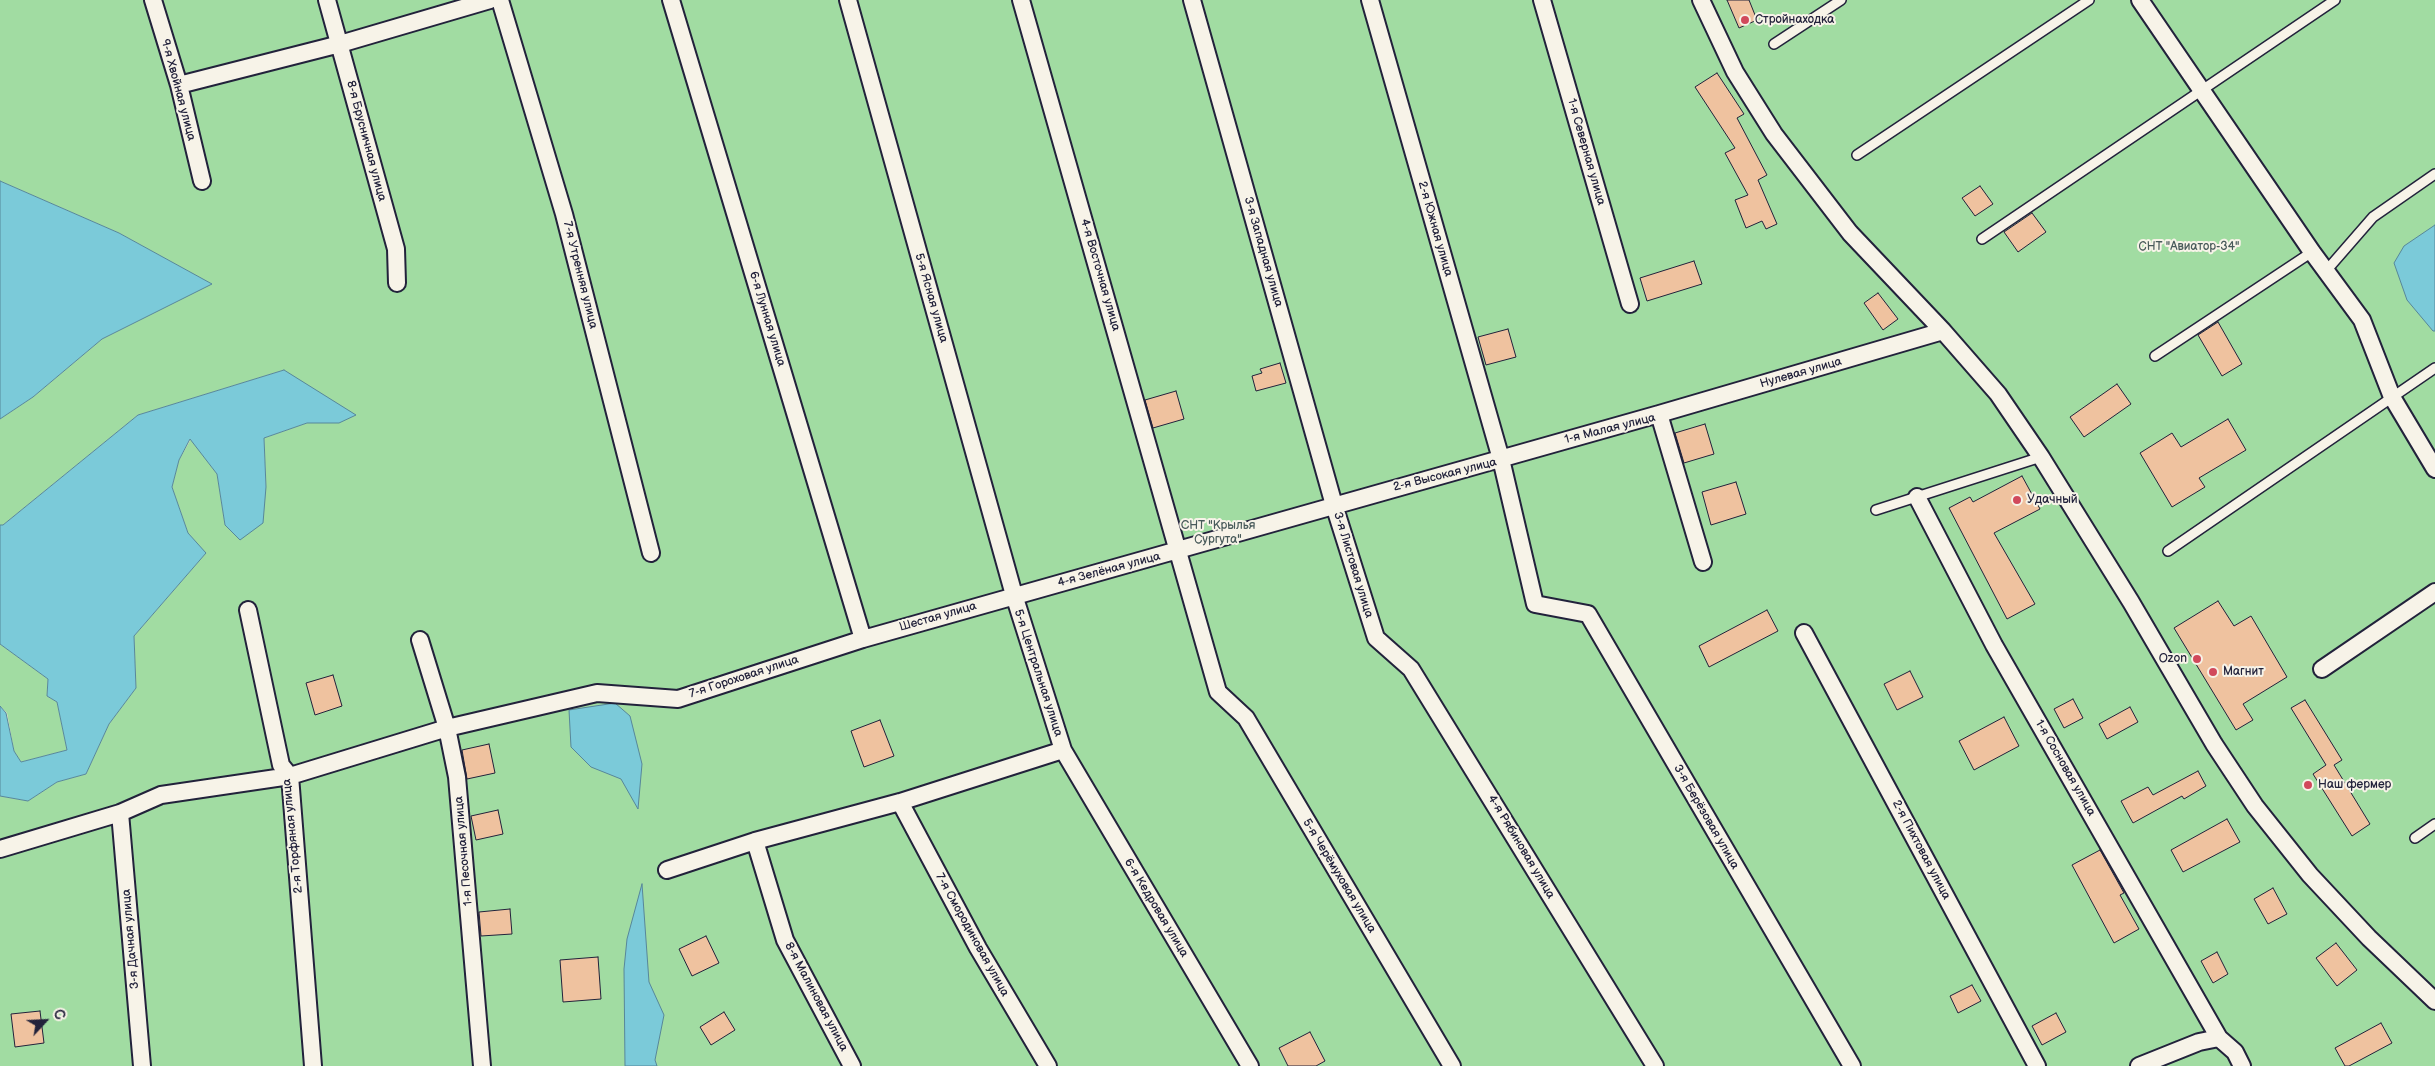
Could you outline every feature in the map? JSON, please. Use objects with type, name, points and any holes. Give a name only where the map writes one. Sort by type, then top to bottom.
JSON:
[{"type":"street","name":"9-я Хвойная улица","points":[[153,0],[178,85],[202,181]]},
{"type":"street","name":"8-я Брусничная улица","points":[[327,0],[396,249],[397,283]]},
{"type":"street","points":[[178,85],[340,44],[490,0]]},
{"type":"street","name":"7-я Утренняя улица","points":[[500,0],[564,214],[651,553]]},
{"type":"street","name":"6-я Лунная улица","points":[[671,0],[863,639]]},
{"type":"street","name":"5-я Ясная улица","points":[[848,0],[1014,595]]},
{"type":"street","name":"4-я Восточная улица","points":[[1021,0],[1179,551]]},
{"type":"street","name":"3-я Западная улица","points":[[1192,0],[1334,504]]},
{"type":"street","name":"2-я Южная улица","points":[[1370,0],[1501,459]]},
{"type":"street","name":"1-я Северная улица","points":[[1542,0],[1630,304]]},
{"type":"street","points":[[1701,0],[1735,72],[1774,134],[1850,233],[1943,331],[1998,394],[2041,457],[2131,602],[2214,744],[2255,806],[2310,875],[2369,938],[2435,1001]]},
{"type":"street","points":[[2140,0],[2312,252],[2362,320],[2392,397],[2435,469]]},
{"type":"street","name":"Нулевая улица","points":[[1659,414],[1943,331]]},
{"type":"street","name":"1-я Малая улица","points":[[1501,459],[1659,414],[1703,562]]},
{"type":"street","name":"2-я Высокая улица","points":[[1334,504],[1501,459],[1535,604]]},
{"type":"street","name":"1-я Сосновая улица","points":[[1917,496],[1994,644],[2219,1038],[2235,1052],[2242,1066]]},
{"type":"street","name":"3-я Листовая улица","points":[[1179,551],[1334,504],[1376,638]]},
{"type":"street","name":"4-я Зелёная улица","points":[[1014,595],[1179,551]]},
{"type":"street","name":"5-я Черёмуховая улица","points":[[1179,551],[1218,692],[1246,718],[1452,1066]]},
{"type":"street","points":[[2322,669],[2435,592]]},
{"type":"street","name":"Шестая улица","points":[[863,639],[1014,595]]},
{"type":"street","name":"5-я Центральная улица","points":[[1014,595],[1062,750]]},
{"type":"street","name":"3-я Берёзовая улица","points":[[1535,604],[1588,614],[1852,1066]]},
{"type":"street","name":"2-я Торфяная улица","points":[[248,610],[281,765],[290,776],[313,1066]]},
{"type":"street","name":"2-я Пихтовая улица","points":[[1804,633],[2037,1066]]},
{"type":"street","name":"4-я Рябиновая улица","points":[[1376,638],[1411,668],[1655,1066]]},
{"type":"street","name":"7-я Гороховая улица","points":[[0,849],[120,813],[161,795],[290,776],[447,728],[597,693],[678,699],[863,639]]},
{"type":"street","name":"1-я Песочная улица","points":[[420,640],[447,728],[457,776],[482,1066]]},
{"type":"street","points":[[667,870],[754,841],[900,802],[1062,750]]},
{"type":"street","name":"6-я Кедровая улица","points":[[1062,750],[1250,1066]]},
{"type":"street","name":"7-я Смородиновая улица","points":[[900,802],[978,948],[1048,1066]]},
{"type":"street","name":"3-я Дачная улица","points":[[120,813],[142,1066]]},
{"type":"street","name":"8-я Малиновая улица","points":[[754,841],[785,940],[852,1066]]},
{"type":"street","points":[[2139,1066],[2198,1042],[2219,1038]]},
{"type":"lane","points":[[1774,44],[1841,0]]},
{"type":"lane","points":[[1857,155],[2089,0]]},
{"type":"lane","points":[[1982,239],[2335,0]]},
{"type":"lane","points":[[2326,271],[2373,217],[2435,174]]},
{"type":"lane","points":[[2155,356],[2312,252]]},
{"type":"lane","points":[[2168,551],[2435,368]]},
{"type":"lane","points":[[1876,510],[2041,457]]},
{"type":"lane","points":[[2415,838],[2435,824]]},
{"type":"green space","name":"CНТ \"Крылья Сургута\"","points":[[0,0],[2435,0],[2435,1066],[0,1066],[0,796],[28,801],[57,782],[86,774],[109,724],[136,688],[134,636],[205,554],[188,533],[172,487],[179,460],[191,439],[217,474],[225,525],[266,487],[264,438],[307,423],[339,423],[284,370],[138,415],[3,525],[0,525],[0,419],[33,397],[102,339],[211,284],[119,233],[0,181]]},
{"type":"green space","points":[[0,644],[48,679],[47,696],[57,702],[67,750],[21,762],[14,751],[7,713],[0,706]]},
{"type":"water","points":[[0,181],[119,233],[212,284],[102,339],[33,397],[0,419]]},
{"type":"water","points":[[2435,225],[2435,331],[2433,331],[2407,300],[2394,263],[2404,246]]},
{"type":"water","points":[[284,370],[356,415],[339,423],[307,423],[264,438],[266,487],[263,523],[240,540],[225,525],[217,474],[190,439],[179,460],[172,487],[188,533],[206,553],[134,636],[136,688],[109,724],[86,774],[57,782],[28,801],[0,796],[0,706],[6,713],[14,751],[21,762],[67,750],[57,702],[47,696],[48,679],[0,644],[0,525],[3,525],[138,415]]},
{"type":"water","points":[[615,703],[630,716],[642,764],[638,809],[621,779],[591,767],[571,747],[569,710]]},
{"type":"water","points":[[642,884],[649,982],[664,1015],[655,1060],[657,1066],[625,1066],[624,969],[627,939]]},
{"type":"building","name":"Стройнаходка","points":[[1727,0],[1749,0],[1757,20],[1739,28]]},
{"type":"building","points":[[1717,73],[1744,114],[1737,118],[1767,175],[1758,180],[1777,224],[1766,229],[1762,221],[1746,228],[1735,200],[1748,195],[1725,153],[1735,148],[1695,87]]},
{"type":"building","points":[[1980,186],[1993,204],[1975,216],[1962,198]]},
{"type":"building","points":[[2032,213],[2046,232],[2018,252],[2004,232]]},
{"type":"building","points":[[1694,261],[1702,284],[1647,301],[1640,278]]},
{"type":"building","points":[[1878,293],[1898,319],[1883,330],[1864,303]]},
{"type":"building","points":[[2218,322],[2242,364],[2222,376],[2198,335]]},
{"type":"building","points":[[1508,329],[1516,357],[1486,365],[1478,337]]},
{"type":"building","points":[[1280,363],[1286,383],[1256,391],[1252,376],[1262,373],[1260,369]]},
{"type":"building","points":[[2117,384],[2131,404],[2084,437],[2070,417]]},
{"type":"building","points":[[1176,391],[1184,419],[1153,428],[1145,400]]},
{"type":"building","points":[[2228,419],[2246,450],[2199,478],[2205,487],[2172,507],[2140,453],[2172,433],[2181,447]]},
{"type":"building","points":[[1705,424],[1714,454],[1684,463],[1675,433]]},
{"type":"building","points":[[2022,476],[2040,509],[1994,533],[2035,604],[2007,619],[1949,508],[1970,497],[1973,502]]},
{"type":"building","points":[[1736,482],[1746,514],[1711,525],[1702,492]]},
{"type":"building","points":[[2218,601],[2234,626],[2251,616],[2287,677],[2243,704],[2253,720],[2236,730],[2174,628]]},
{"type":"building","points":[[1767,610],[1778,631],[1709,667],[1699,646]]},
{"type":"building","points":[[1910,671],[1923,697],[1897,710],[1884,684]]},
{"type":"building","points":[[333,675],[342,706],[315,715],[306,683]]},
{"type":"building","points":[[2073,699],[2083,718],[2064,728],[2054,709]]},
{"type":"building","points":[[2305,700],[2342,760],[2334,765],[2370,824],[2352,836],[2313,774],[2326,765],[2291,708]]},
{"type":"building","points":[[2130,707],[2138,722],[2107,739],[2099,724]]},
{"type":"building","points":[[2004,717],[2019,746],[1974,770],[1959,741]]},
{"type":"building","points":[[880,720],[894,756],[864,767],[851,731]]},
{"type":"building","points":[[489,744],[495,773],[467,779],[462,750]]},
{"type":"building","points":[[2198,771],[2206,786],[2184,799],[2182,796],[2133,823],[2121,801],[2148,787],[2153,795]]},
{"type":"building","points":[[498,810],[503,834],[476,840],[471,816]]},
{"type":"building","points":[[2227,819],[2240,842],[2183,872],[2171,850]]},
{"type":"building","points":[[2100,850],[2124,893],[2120,895],[2139,929],[2114,943],[2072,865]]},
{"type":"building","points":[[2273,888],[2287,914],[2268,924],[2254,899]]},
{"type":"building","points":[[510,909],[512,934],[481,936],[479,912]]},
{"type":"building","points":[[706,936],[719,963],[692,976],[679,949]]},
{"type":"building","points":[[2336,943],[2357,970],[2337,986],[2316,958]]},
{"type":"building","points":[[2217,952],[2228,974],[2213,983],[2201,961]]},
{"type":"building","points":[[598,957],[601,999],[563,1002],[560,960]]},
{"type":"building","points":[[1972,985],[1981,1001],[1958,1013],[1950,996]]},
{"type":"building","points":[[40,1011],[44,1043],[15,1047],[11,1014]]},
{"type":"building","points":[[724,1012],[735,1030],[711,1045],[700,1027]]},
{"type":"building","points":[[2056,1013],[2066,1032],[2042,1045],[2032,1026]]},
{"type":"building","points":[[2381,1023],[2392,1043],[2349,1066],[2345,1066],[2335,1048]]},
{"type":"building","points":[[1310,1032],[1325,1061],[1316,1066],[1288,1066],[1279,1048]]},
{"type":"place","name":"Стройнаходка","points":[[1745,20]]},
{"type":"place","name":"Удачный","points":[[2017,500]]},
{"type":"place","name":"Ozon","points":[[2197,659]]},
{"type":"place","name":"Магнит","points":[[2213,672]]},
{"type":"place","name":"Наш фермер","points":[[2308,785]]},
{"type":"park label","name":"СНТ \"Авиатор-34\"","points":[[2189,247]]}]
